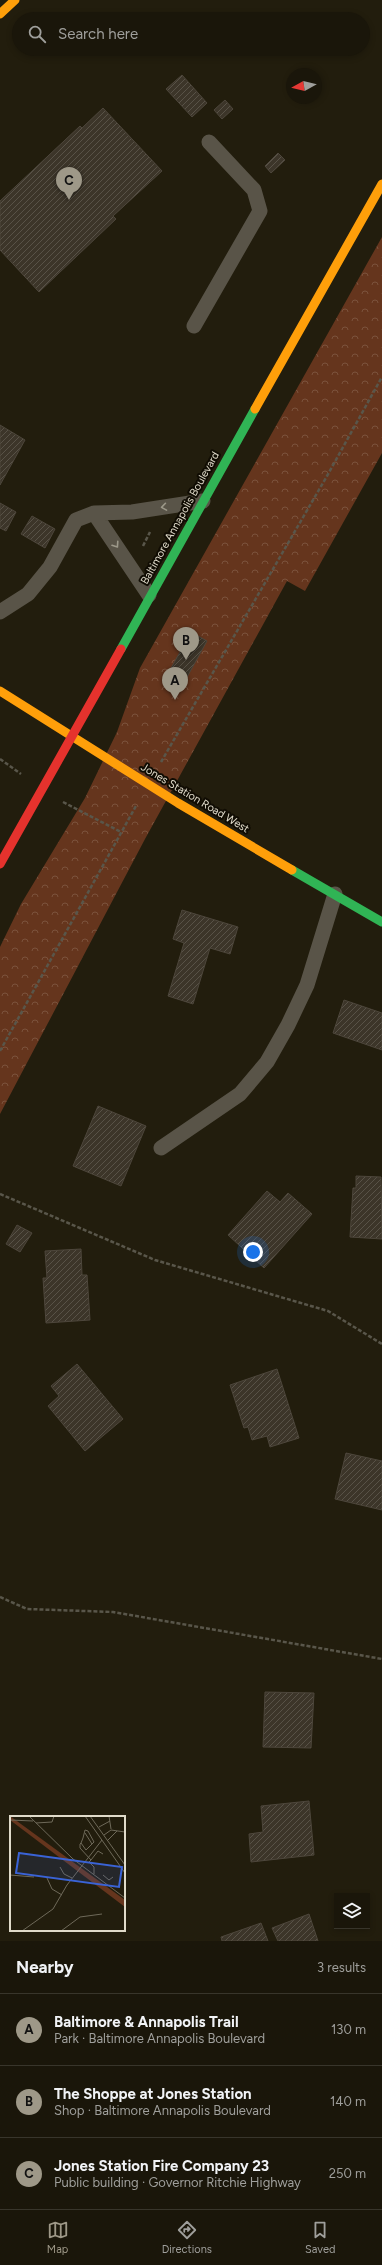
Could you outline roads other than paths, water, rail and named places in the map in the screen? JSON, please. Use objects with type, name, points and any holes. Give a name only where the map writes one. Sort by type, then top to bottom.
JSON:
[{"type":"main road","points":[[0,14],[15,0]]},
{"type":"main road","name":"Baltimore Annapolis Boulevard","points":[[0,864],[149,596],[382,184]]},
{"type":"main road","name":"Jones Station Road West","points":[[0,691],[36,711],[71,736],[148,785],[382,922]]},
{"type":"lane","points":[[194,326],[260,212],[254,190],[209,142]]},
{"type":"lane","points":[[0,612],[28,594],[50,566],[76,520],[94,513],[132,512],[203,501]]},
{"type":"lane","points":[[94,513],[149,596]]},
{"type":"lane","points":[[161,1148],[240,1094],[267,1062],[288,1025],[307,985],[334,894]]},
{"type":"place","name":"Jones Station Fire Company 23","points":[[69,200]]},
{"type":"place","name":"The Shoppe at Jones Station","points":[[186,660]]},
{"type":"place","name":"Baltimore & Annapolis Trail","points":[[175,700]]}]
